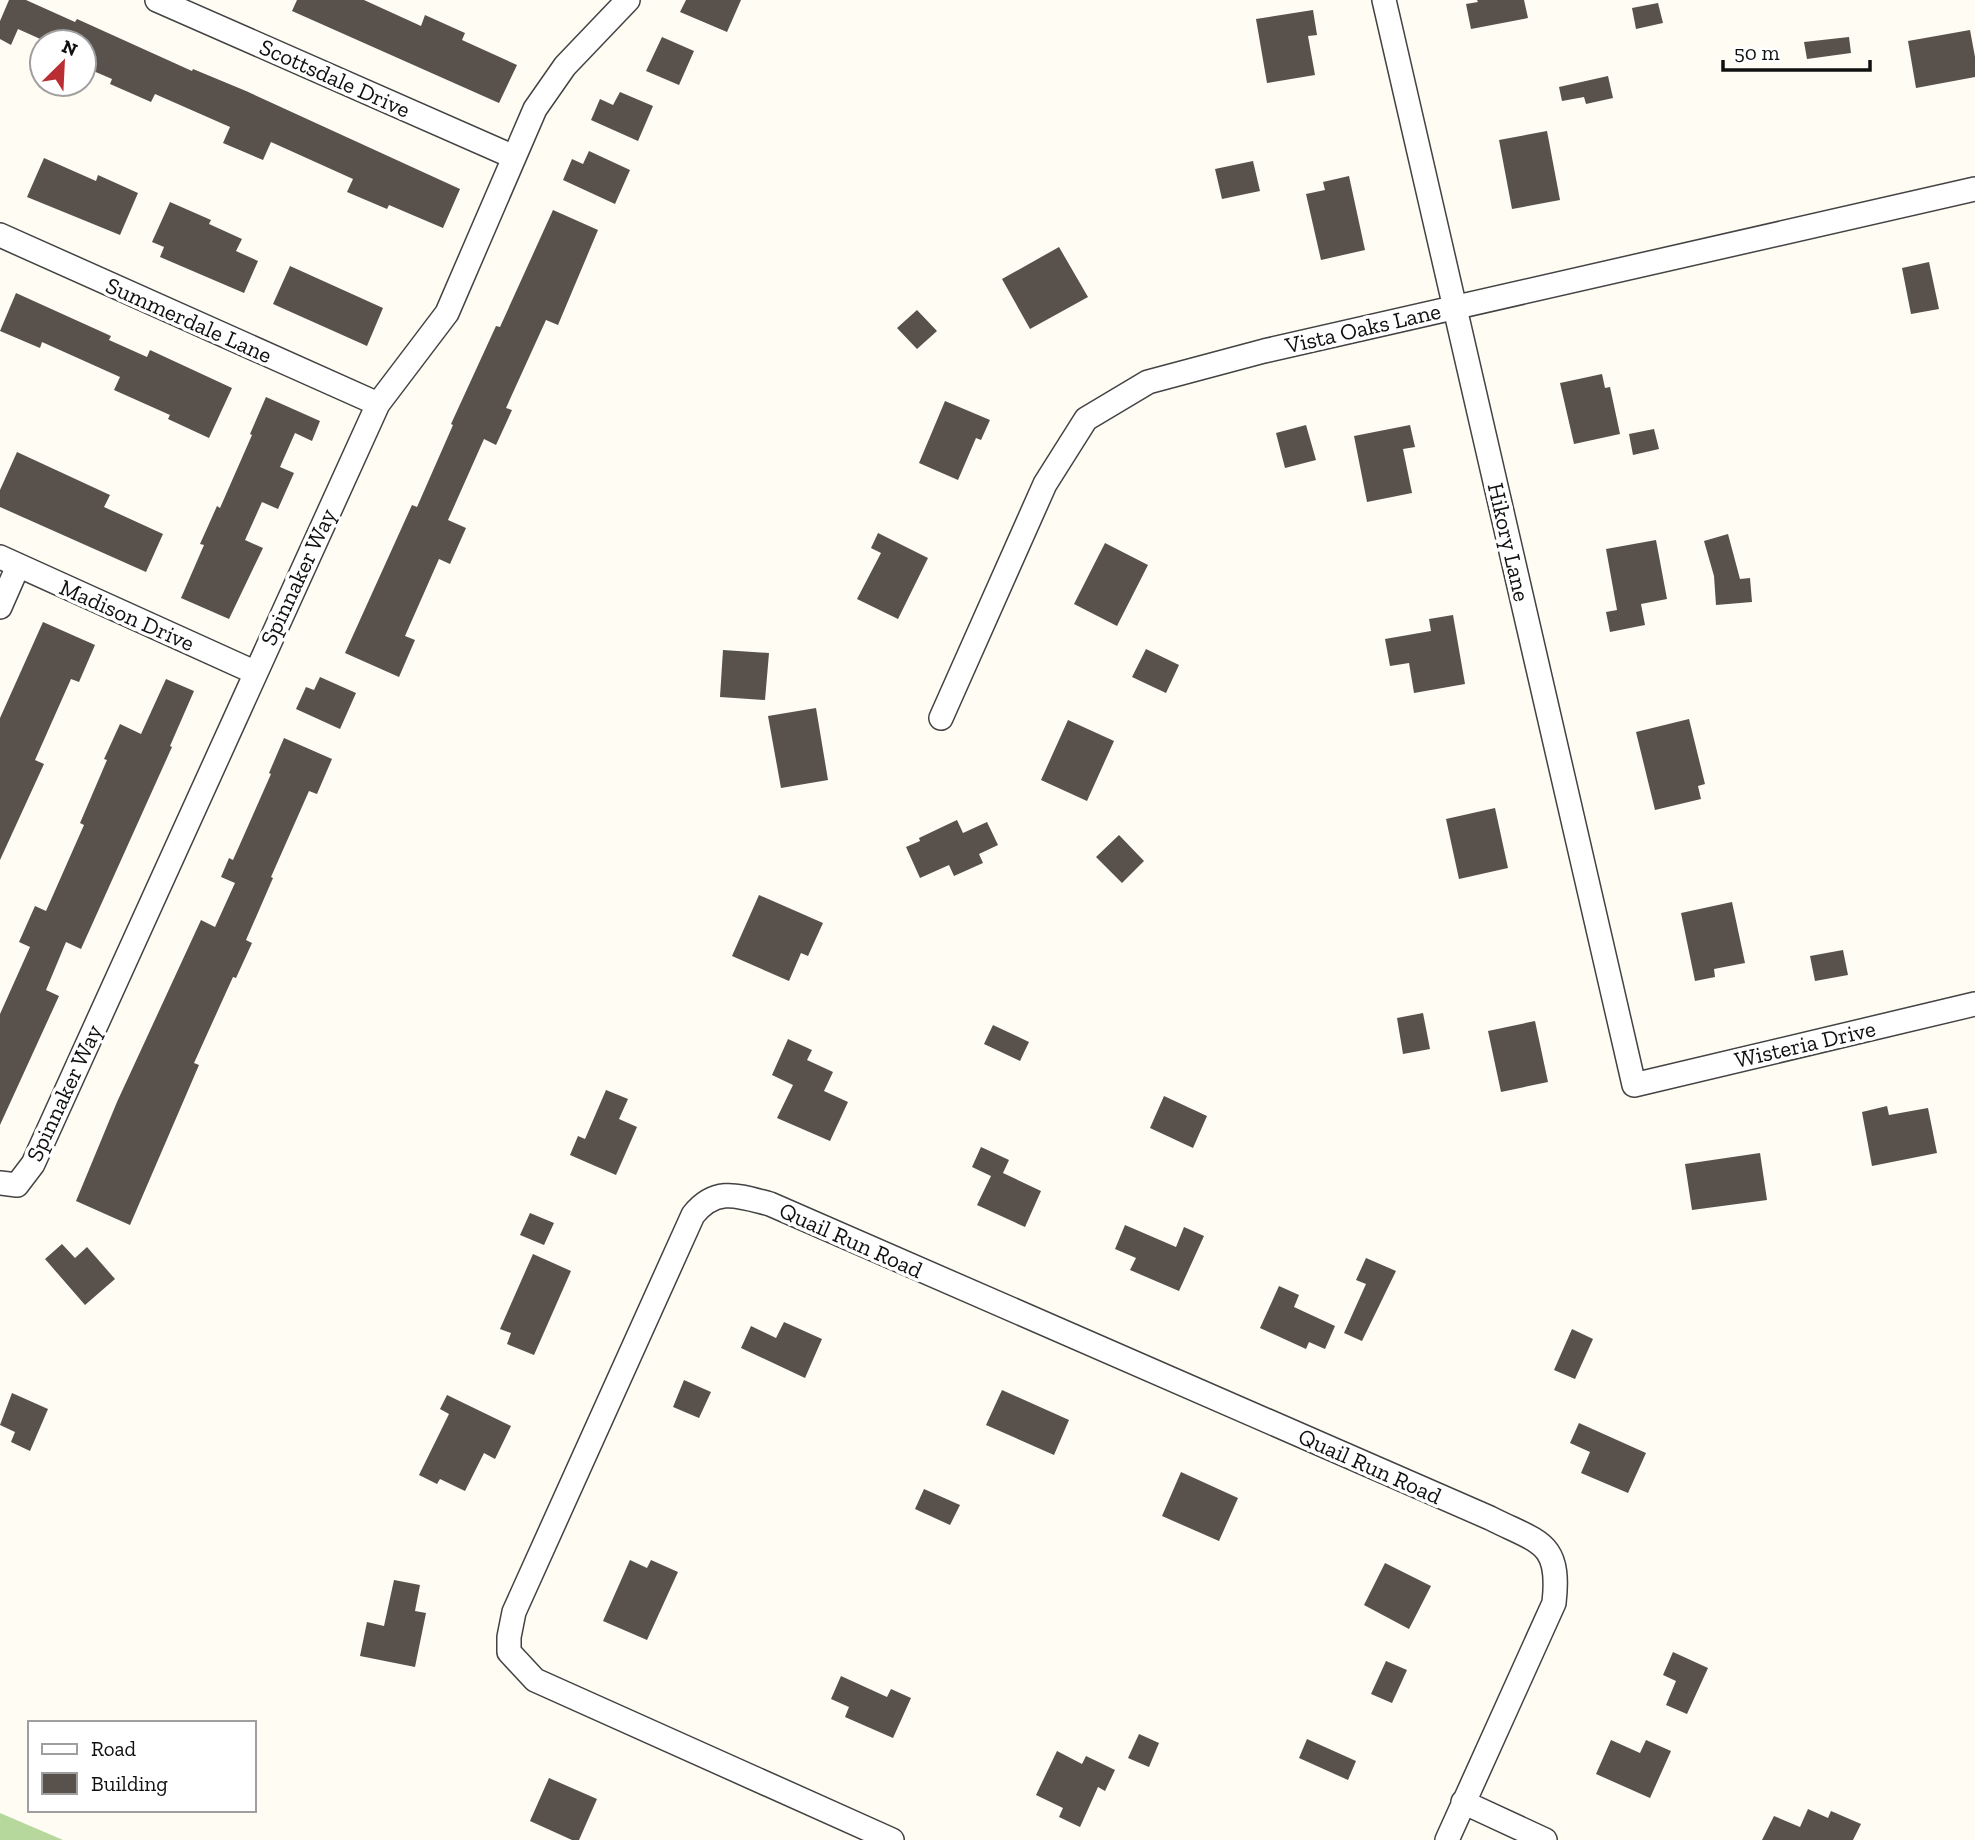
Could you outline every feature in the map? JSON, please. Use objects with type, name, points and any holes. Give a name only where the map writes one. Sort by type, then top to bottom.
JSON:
[{"type":"street","name":"Scottsdale Drive","points":[[157,0],[514,157]]},
{"type":"street","name":"Spinnaker Way","points":[[9,1184],[33,1164],[377,404],[447,313],[536,109],[565,66],[628,0]]},
{"type":"street","name":"Hikory Lane","points":[[1384,0],[1634,1084]]},
{"type":"street","name":"Vista Oaks Lane","points":[[941,718],[1045,484],[1086,419],[1148,382],[1264,351],[1975,189]]},
{"type":"street","name":"Summerdale Lane","points":[[0,235],[377,404]]},
{"type":"street","name":"Madison Drive","points":[[9,562],[254,672]]},
{"type":"street","points":[[0,607],[9,562]]},
{"type":"street","name":"Wisteria Drive","points":[[1634,1084],[1975,1004]]},
{"type":"street","name":"Quail Run Road","points":[[892,1840],[535,1680],[509,1651],[514,1612],[693,1215],[703,1203],[719,1195],[744,1197],[770,1205],[1490,1518],[1544,1545],[1554,1560],[1557,1580],[1554,1603],[1447,1840]]},
{"type":"street","points":[[1463,1802],[1545,1840]]},
{"type":"green space","points":[[0,1813],[63,1840],[0,1840]]},
{"type":"building","points":[[9,0],[26,0],[75,22],[77,19],[97,28],[28,28],[28,33],[18,29],[11,45],[0,39],[0,21]]},
{"type":"building","points":[[297,0],[364,0],[421,26],[425,15],[465,33],[462,40],[517,65],[499,103],[292,11]]},
{"type":"building","points":[[686,0],[741,0],[727,32],[680,12]]},
{"type":"building","points":[[1477,0],[1524,0],[1528,18],[1471,29],[1466,4],[1478,2]]},
{"type":"building","points":[[1658,3],[1663,23],[1636,29],[1632,8]]},
{"type":"building","points":[[1313,10],[1317,35],[1308,36],[1315,75],[1267,83],[1256,19]]},
{"type":"building","points":[[98,28],[192,71],[193,69],[246,91],[460,189],[443,228],[389,205],[387,209],[347,192],[353,179],[271,142],[263,160],[223,143],[230,127],[155,94],[151,102],[110,84],[112,79],[98,73]]},
{"type":"building","points":[[1970,30],[1975,57],[1975,77],[1916,88],[1908,41]]},
{"type":"building","points":[[662,37],[694,51],[679,85],[646,71]]},
{"type":"building","points":[[1849,37],[1851,53],[1807,59],[1804,42]]},
{"type":"building","points":[[1608,76],[1613,98],[1586,104],[1584,97],[1562,101],[1559,87]]},
{"type":"building","points":[[620,92],[653,106],[638,141],[591,120],[600,99],[613,105]]},
{"type":"building","points":[[1547,131],[1560,200],[1512,209],[1499,140]]},
{"type":"building","points":[[589,151],[630,170],[615,204],[563,180],[572,159],[583,164]]},
{"type":"building","points":[[44,158],[96,181],[98,175],[138,193],[120,235],[27,197]]},
{"type":"building","points":[[1253,161],[1260,191],[1222,199],[1215,169]]},
{"type":"building","points":[[1349,176],[1365,250],[1321,260],[1306,194],[1325,190],[1323,182]]},
{"type":"building","points":[[170,202],[211,220],[209,224],[242,239],[236,251],[258,261],[244,293],[160,257],[164,247],[152,242]]},
{"type":"building","points":[[553,210],[598,230],[558,325],[546,320],[506,408],[512,410],[496,445],[484,439],[448,520],[466,528],[450,564],[439,559],[405,636],[415,640],[399,677],[345,653],[412,505],[417,507],[453,425],[451,424],[496,326],[500,327]]},
{"type":"building","points":[[1059,247],[1088,297],[1030,329],[1002,279]]},
{"type":"building","points":[[1929,262],[1939,309],[1911,314],[1902,268]]},
{"type":"building","points":[[290,266],[383,308],[367,346],[273,304]]},
{"type":"building","points":[[16,293],[111,336],[109,340],[147,357],[150,350],[232,388],[209,438],[168,419],[170,415],[114,390],[120,377],[42,342],[40,348],[0,331]]},
{"type":"building","points":[[917,310],[937,331],[917,349],[897,328]]},
{"type":"building","points":[[1602,374],[1605,388],[1610,387],[1620,434],[1574,444],[1560,383]]},
{"type":"building","points":[[266,397],[320,421],[312,441],[295,433],[280,467],[294,473],[278,509],[262,502],[245,540],[263,548],[229,619],[181,598],[204,545],[200,544],[217,506],[220,508]]},
{"type":"building","points":[[945,401],[990,420],[981,440],[976,438],[958,480],[919,463]]},
{"type":"building","points":[[1306,425],[1316,460],[1285,468],[1276,433]]},
{"type":"building","points":[[1410,425],[1415,447],[1403,449],[1412,493],[1367,502],[1354,436]]},
{"type":"building","points":[[1654,429],[1659,449],[1633,455],[1629,434]]},
{"type":"building","points":[[17,452],[110,495],[104,507],[163,534],[146,572],[0,507],[0,490]]},
{"type":"building","points":[[878,533],[928,558],[898,619],[857,599],[881,553],[871,548]]},
{"type":"building","points":[[1728,534],[1740,579],[1750,578],[1752,602],[1716,605],[1714,576],[1704,541]]},
{"type":"building","points":[[1656,540],[1667,599],[1641,604],[1645,625],[1610,632],[1606,612],[1617,610],[1606,549]]},
{"type":"building","points":[[1105,543],[1148,565],[1117,626],[1074,604]]},
{"type":"building","points":[[1453,615],[1465,684],[1414,693],[1409,663],[1390,666],[1385,639],[1431,631],[1429,619]]},
{"type":"building","points":[[43,622],[95,645],[79,682],[71,679],[35,760],[44,764],[0,860],[0,718]]},
{"type":"building","points":[[1146,649],[1179,665],[1166,693],[1132,677]]},
{"type":"building","points":[[723,650],[769,653],[765,700],[720,697]]},
{"type":"building","points":[[320,677],[356,693],[340,729],[296,709],[306,687],[314,690]]},
{"type":"building","points":[[166,679],[194,691],[170,746],[172,747],[81,949],[66,942],[46,990],[59,996],[0,1125],[0,1014],[30,947],[19,942],[35,906],[46,911],[84,825],[80,823],[120,724],[141,734]]},
{"type":"building","points":[[816,708],[828,780],[781,788],[768,716]]},
{"type":"building","points":[[1689,719],[1705,784],[1698,786],[1701,799],[1655,810],[1636,732]]},
{"type":"building","points":[[1068,720],[1114,741],[1087,801],[1041,780]]},
{"type":"building","points":[[284,738],[332,759],[317,794],[309,791],[271,877],[273,878],[246,940],[252,943],[236,978],[233,977],[194,1063],[199,1065],[130,1225],[76,1201],[117,1102],[201,920],[215,927],[235,883],[221,877],[229,858],[233,860]]},
{"type":"building","points":[[1495,808],[1508,868],[1459,879],[1446,819]]},
{"type":"building","points":[[957,820],[963,833],[987,822],[998,845],[979,854],[983,863],[954,876],[949,865],[920,878],[906,847]]},
{"type":"building","points":[[1119,835],[1144,861],[1122,883],[1096,857]]},
{"type":"building","points":[[759,895],[823,923],[808,956],[801,953],[789,981],[732,956]]},
{"type":"building","points":[[1732,902],[1745,963],[1714,969],[1715,977],[1695,981],[1681,913]]},
{"type":"building","points":[[1843,950],[1848,975],[1815,981],[1810,956]]},
{"type":"building","points":[[1423,1013],[1430,1049],[1403,1054],[1397,1018]]},
{"type":"building","points":[[1535,1021],[1548,1082],[1501,1092],[1488,1031]]},
{"type":"building","points":[[993,1025],[1029,1042],[1020,1061],[984,1044]]},
{"type":"building","points":[[788,1039],[812,1050],[807,1060],[833,1072],[824,1091],[848,1102],[830,1141],[777,1118],[793,1085],[772,1075]]},
{"type":"building","points":[[606,1090],[628,1099],[619,1119],[637,1127],[616,1175],[570,1155],[578,1136],[585,1139]]},
{"type":"building","points":[[1164,1096],[1207,1116],[1193,1148],[1150,1128]]},
{"type":"building","points":[[1887,1106],[1889,1115],[1928,1108],[1937,1153],[1872,1166],[1862,1112]]},
{"type":"building","points":[[981,1147],[1009,1160],[1003,1173],[1041,1191],[1025,1227],[977,1205],[991,1176],[972,1167]]},
{"type":"building","points":[[1760,1153],[1767,1200],[1692,1210],[1685,1164]]},
{"type":"building","points":[[530,1213],[554,1223],[544,1245],[520,1235]]},
{"type":"building","points":[[1125,1225],[1176,1247],[1184,1227],[1204,1236],[1179,1291],[1130,1270],[1136,1258],[1115,1249]]},
{"type":"building","points":[[62,1244],[75,1258],[87,1247],[115,1279],[85,1305],[45,1259]]},
{"type":"building","points":[[533,1254],[571,1271],[534,1355],[507,1344],[511,1333],[500,1329]]},
{"type":"building","points":[[1366,1258],[1396,1271],[1362,1341],[1344,1333],[1366,1284],[1356,1280]]},
{"type":"building","points":[[1279,1286],[1299,1295],[1294,1307],[1335,1326],[1325,1349],[1309,1342],[1306,1349],[1260,1328]]},
{"type":"building","points":[[784,1322],[822,1339],[805,1378],[741,1348],[751,1326],[776,1338]]},
{"type":"building","points":[[1572,1329],[1593,1339],[1575,1379],[1554,1370]]},
{"type":"building","points":[[684,1380],[711,1392],[699,1418],[673,1407]]},
{"type":"building","points":[[1002,1390],[1069,1420],[1054,1455],[986,1425]]},
{"type":"building","points":[[12,1393],[48,1409],[30,1451],[11,1442],[15,1432],[0,1425]]},
{"type":"building","points":[[447,1395],[511,1426],[495,1459],[484,1453],[465,1491],[440,1479],[437,1484],[419,1475],[449,1414],[440,1409]]},
{"type":"building","points":[[1579,1423],[1646,1453],[1628,1493],[1581,1473],[1590,1452],[1570,1443]]},
{"type":"building","points":[[1181,1472],[1238,1498],[1219,1541],[1162,1516]]},
{"type":"building","points":[[924,1489],[960,1505],[950,1525],[915,1509]]},
{"type":"building","points":[[630,1560],[647,1568],[651,1560],[678,1572],[647,1640],[603,1621]]},
{"type":"building","points":[[1385,1563],[1431,1586],[1409,1629],[1364,1605]]},
{"type":"building","points":[[394,1580],[420,1585],[415,1611],[426,1613],[415,1667],[360,1656],[367,1622],[384,1626]]},
{"type":"building","points":[[1673,1652],[1708,1668],[1687,1714],[1666,1705],[1676,1681],[1663,1675]]},
{"type":"building","points":[[1386,1661],[1407,1670],[1392,1703],[1371,1694]]},
{"type":"building","points":[[841,1676],[887,1697],[891,1689],[911,1698],[893,1738],[845,1717],[849,1707],[831,1699]]},
{"type":"building","points":[[1139,1734],[1159,1743],[1149,1767],[1128,1758]]},
{"type":"building","points":[[1307,1739],[1356,1761],[1348,1780],[1299,1758]]},
{"type":"building","points":[[1611,1740],[1640,1753],[1646,1740],[1671,1751],[1650,1798],[1596,1774]]},
{"type":"building","points":[[1057,1751],[1082,1764],[1086,1756],[1115,1770],[1105,1791],[1098,1787],[1080,1827],[1059,1817],[1063,1808],[1036,1795]]},
{"type":"building","points":[[549,1778],[597,1799],[579,1840],[572,1840],[530,1821]]},
{"type":"building","points":[[1808,1809],[1828,1818],[1831,1811],[1861,1824],[1853,1840],[1762,1840],[1774,1816],[1800,1827]]}]
